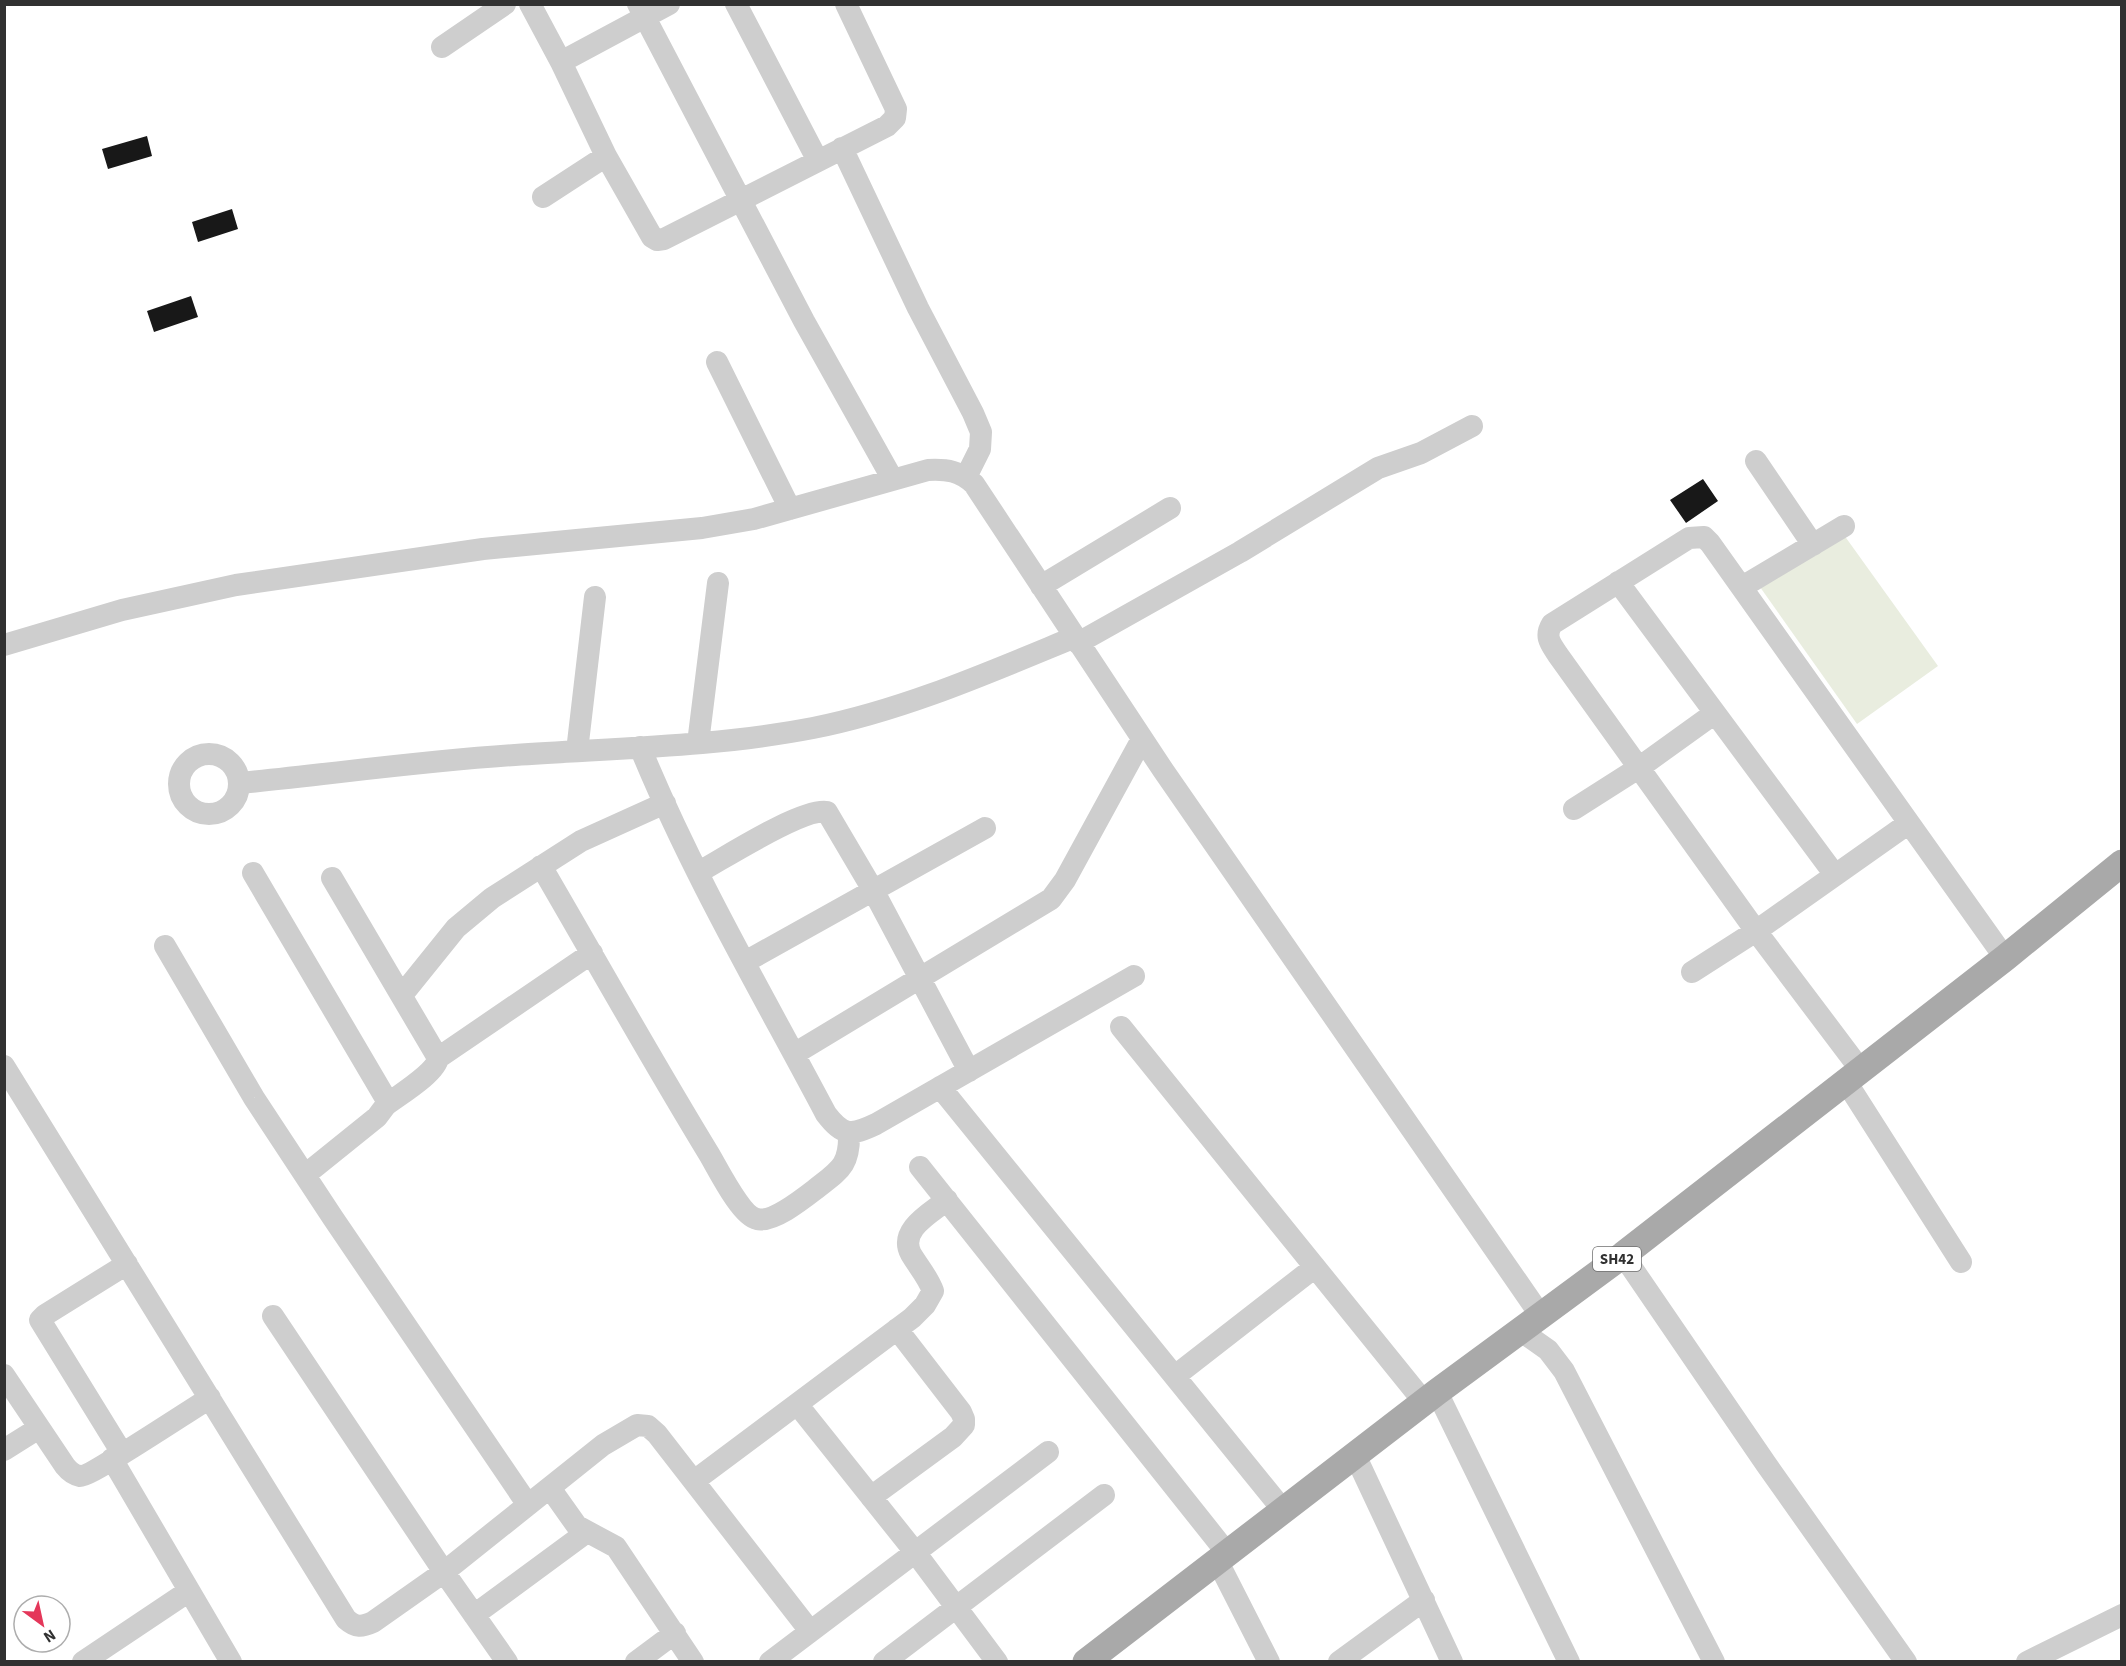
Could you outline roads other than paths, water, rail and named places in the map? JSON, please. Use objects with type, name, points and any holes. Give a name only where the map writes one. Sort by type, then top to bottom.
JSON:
[{"type":"main road","name":"SH42","points":[[1099,1656],[1283,1510],[1623,1255],[2005,958],[2121,863]]},
{"type":"street","points":[[442,47],[505,4]]},
{"type":"street","points":[[530,4],[606,156],[651,237],[657,240],[887,126],[895,118],[897,109],[846,4]]},
{"type":"street","points":[[561,62],[641,11],[669,4]]},
{"type":"street","points":[[736,4],[818,160]]},
{"type":"street","points":[[641,11],[804,321],[893,480]]},
{"type":"street","points":[[842,148],[918,308],[981,432],[980,449],[966,477]]},
{"type":"street","points":[[543,197],[606,156]]},
{"type":"street","points":[[717,362],[790,509]]},
{"type":"street","points":[[240,783],[512,755],[764,737],[874,712],[1076,640],[1248,548],[1378,468],[1421,453],[1472,426]]},
{"type":"street","points":[[1756,461],[1813,545]]},
{"type":"street","points":[[6,642],[122,610],[236,585],[483,549],[702,528],[790,509],[928,470],[955,471],[966,477],[974,484],[1564,1371],[1714,1662]]},
{"type":"street","points":[[1041,586],[1170,508]]},
{"type":"street","points":[[1742,587],[1844,526]]},
{"type":"street","points":[[1961,1262],[1853,1075],[1756,931],[1548,639],[1548,631],[1552,624],[1681,543],[1704,537],[1742,587],[2005,958]]},
{"type":"street","points":[[1618,582],[1835,875]]},
{"type":"street","points":[[698,743],[718,583]]},
{"type":"street","points":[[577,751],[595,597]]},
{"type":"street","points":[[1574,809],[1640,767],[1715,713]]},
{"type":"street","points":[[794,1054],[1051,899],[1065,880],[1142,739]]},
{"type":"street","points":[[640,747],[664,803],[745,962],[826,1114],[837,1128],[849,1133],[860,1132],[876,1124],[1134,976]]},
{"type":"street","points":[[402,995],[468,916],[581,841],[664,803]]},
{"type":"street","points":[[699,872],[791,821],[819,811],[826,812],[873,891],[969,1071]]},
{"type":"street","points":[[1692,972],[1756,931],[1909,823]]},
{"type":"street","points":[[745,962],[985,828]]},
{"type":"street","points":[[541,866],[707,1150],[749,1215],[762,1220],[779,1214],[832,1176],[842,1167],[848,1157],[849,1133]]},
{"type":"street","points":[[253,873],[384,1093],[386,1105]]},
{"type":"street","points":[[305,1175],[377,1117],[386,1105],[428,1073],[437,1064],[438,1058],[332,878]]},
{"type":"street","points":[[165,946],[254,1098],[528,1505]]},
{"type":"street","points":[[438,1058],[592,953]]},
{"type":"street","points":[[1121,1027],[1315,1268],[1431,1397],[1569,1662]]},
{"type":"street","points":[[4,1066],[346,1619],[353,1625],[363,1627],[374,1622],[444,1572],[603,1445],[637,1425],[648,1426],[657,1434],[810,1631]]},
{"type":"street","points":[[940,1087],[1283,1510]]},
{"type":"street","points":[[920,1167],[1222,1557],[1269,1662]]},
{"type":"street","points":[[694,1481],[912,1318],[925,1305],[933,1291],[910,1251],[908,1241],[915,1226],[947,1200]]},
{"type":"street","points":[[1623,1255],[1766,1464],[1906,1662]]},
{"type":"street","points":[[128,1264],[40,1320],[117,1456],[189,1591],[231,1662]]},
{"type":"street","points":[[1175,1376],[1315,1268]]},
{"type":"street","points":[[273,1316],[507,1662]]},
{"type":"street","points":[[871,1497],[953,1437],[964,1425],[961,1412],[897,1329]]},
{"type":"street","points":[[4,1375],[65,1466],[71,1473],[78,1476],[85,1475],[210,1398]]},
{"type":"street","points":[[797,1404],[915,1552],[996,1662]]},
{"type":"street","points":[[4,1450],[39,1428]]},
{"type":"street","points":[[770,1662],[1048,1452]]},
{"type":"street","points":[[1355,1455],[1452,1662]]},
{"type":"street","points":[[550,1488],[573,1521],[587,1532],[616,1547],[693,1662]]},
{"type":"street","points":[[884,1662],[1104,1495]]},
{"type":"street","points":[[474,1615],[587,1532]]},
{"type":"street","points":[[83,1662],[189,1591]]},
{"type":"street","points":[[1340,1662],[1424,1600]]},
{"type":"street","points":[[2027,1662],[2121,1615]]},
{"type":"street","points":[[636,1662],[675,1633]]}]
